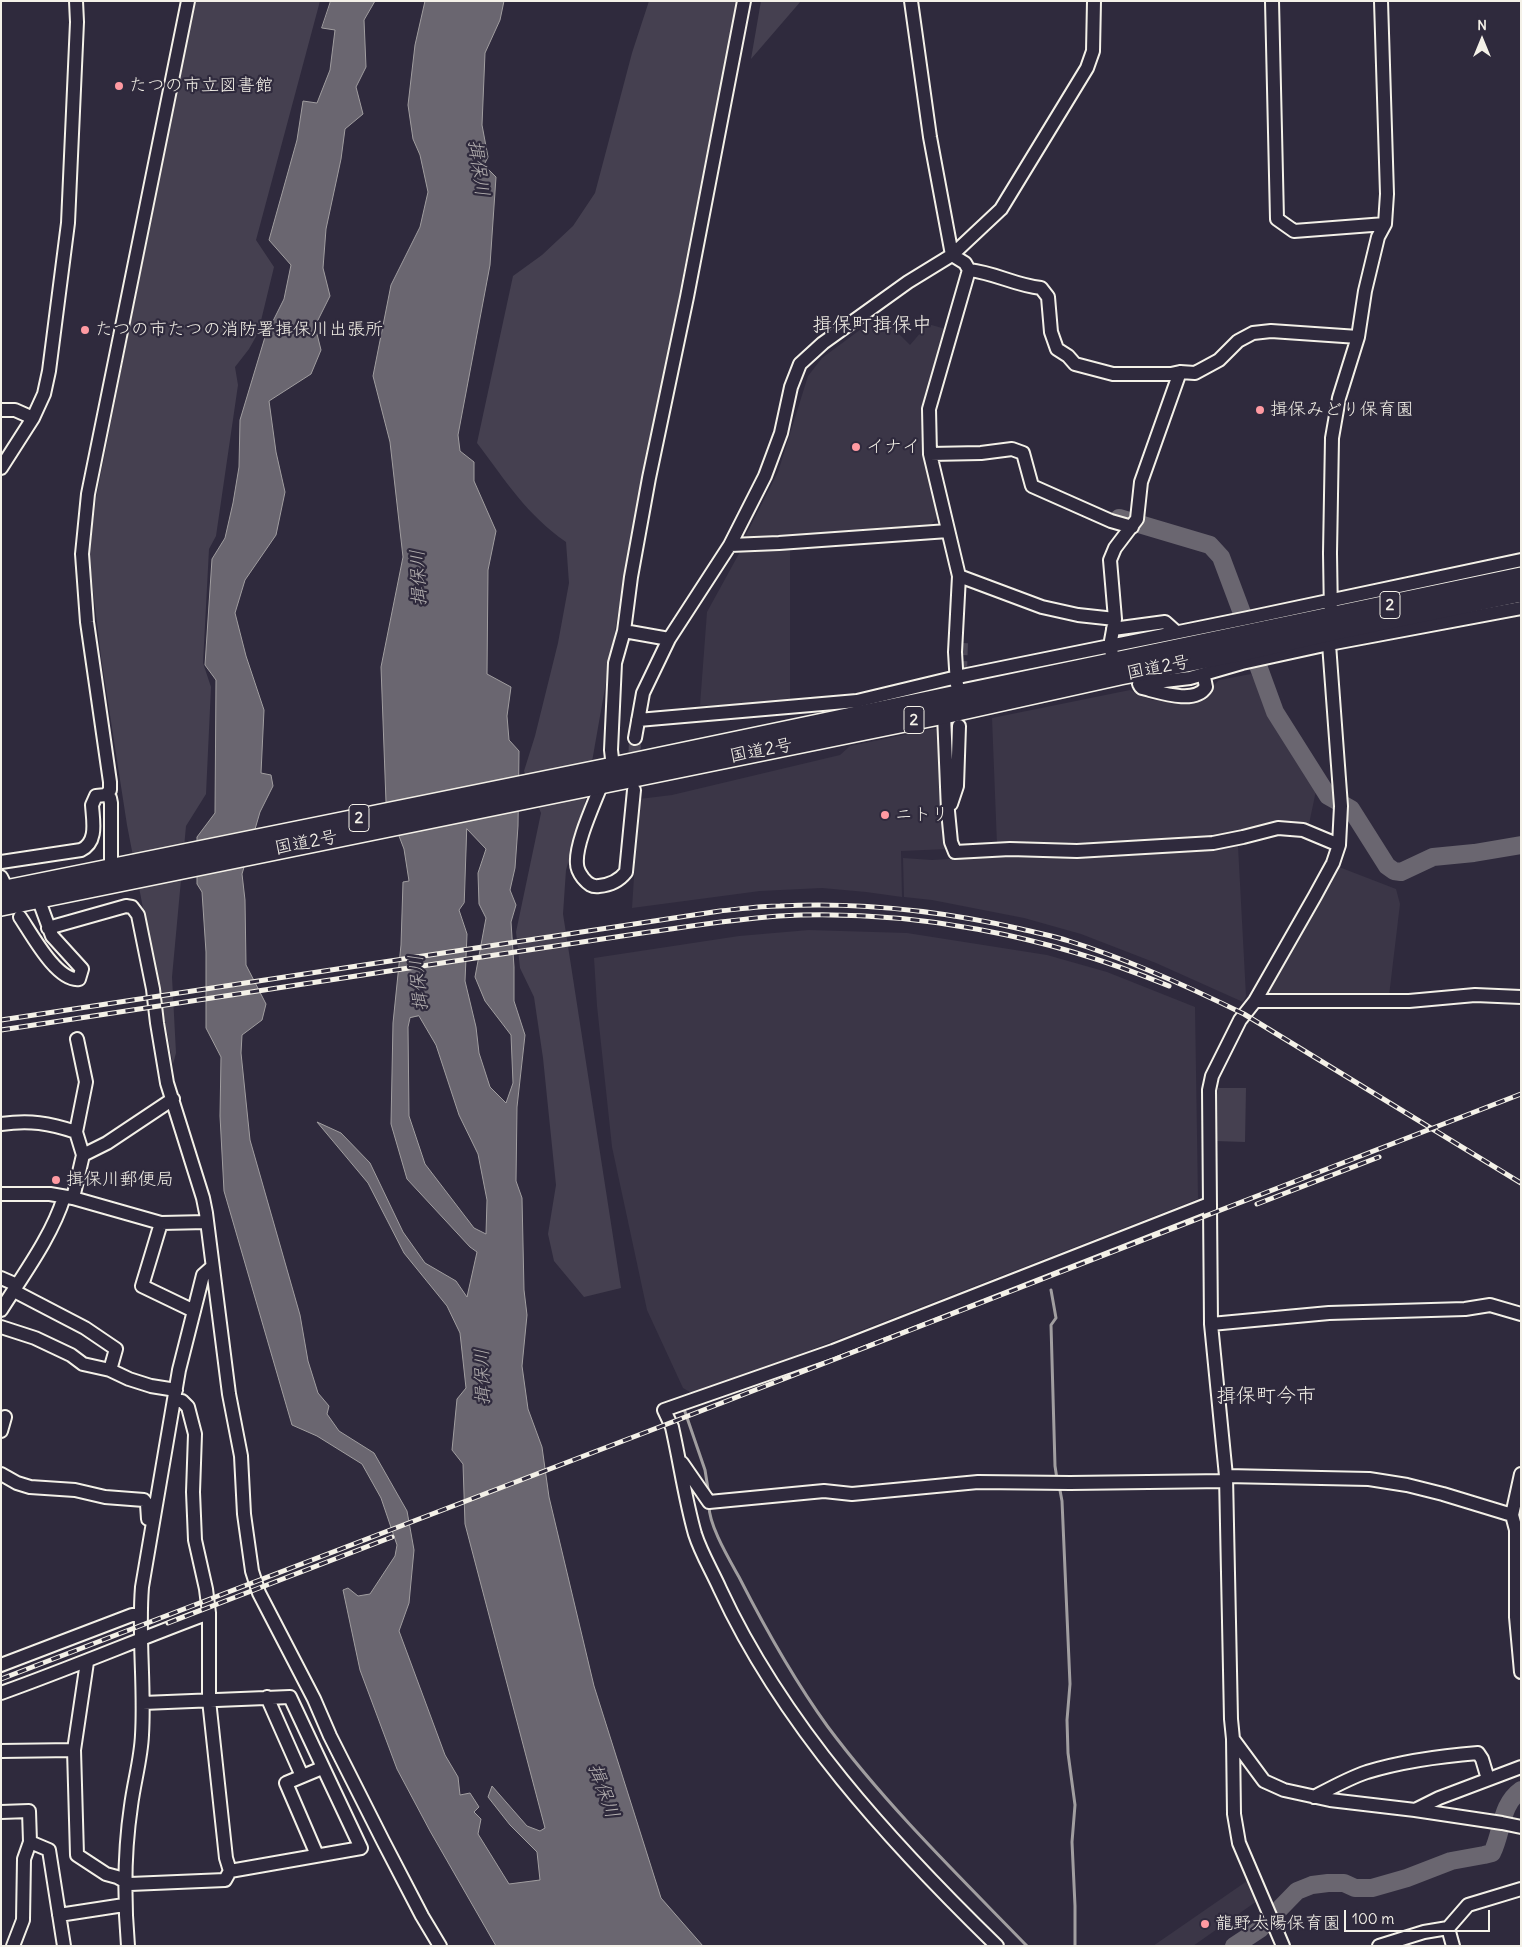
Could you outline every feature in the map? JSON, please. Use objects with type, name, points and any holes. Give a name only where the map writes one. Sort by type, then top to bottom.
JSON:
[{"type":"highway","name":"国道2号","points":[[1,906],[38,898],[134,871],[591,780],[1136,678],[1249,641],[1521,578]]},
{"type":"highway","name":"国道2号","points":[[1330,623],[1521,592]]},
{"type":"highway","name":"国道2号","points":[[591,780],[612,767],[957,686],[1112,653],[1249,641]]},
{"type":"highway","name":"国道2号","points":[[2,883],[112,868],[134,871]]},
{"type":"street","points":[[1,468],[33,418],[44,394],[49,371],[68,223],[76,68],[76,1]]},
{"type":"street","points":[[1,862],[81,850],[86,847],[92,839],[93,800],[96,796],[106,795],[110,790],[87,622],[82,554],[88,494],[188,1]]},
{"type":"street","points":[[612,767],[614,663],[624,631],[649,478],[687,297],[744,1]]},
{"type":"street","points":[[910,1],[930,137],[952,255],[965,263],[969,270],[929,409],[930,454],[948,531],[962,578],[962,641]]},
{"type":"street","points":[[635,738],[643,693],[669,639],[730,545],[765,476],[778,442],[791,387],[800,364],[822,343],[908,282],[952,255],[1001,209],[1087,68],[1093,51],[1094,1]]},
{"type":"street","points":[[1272,1],[1277,219],[1294,231],[1385,224]]},
{"type":"street","points":[[1283,1946],[1239,1843],[1234,1814],[1226,1479],[1211,1324],[1209,1090],[1212,1076],[1240,1020],[1255,1002],[1333,864],[1339,845],[1341,806],[1330,623],[1332,438],[1339,398],[1358,338],[1367,282],[1378,237],[1385,224],[1387,194],[1381,1]]},
{"type":"street","points":[[969,270],[987,272],[1022,286],[1040,288],[1048,297],[1052,332],[1057,349],[1068,356],[1075,364],[1113,374],[1195,373],[1219,360],[1238,340],[1253,334],[1271,331],[1358,338]]},
{"type":"street","points":[[1112,653],[1114,624],[1110,560],[1115,548],[1137,519],[1141,482],[1180,372]]},
{"type":"street","points":[[1,410],[15,410],[33,418]]},
{"type":"street","points":[[930,454],[981,453],[1012,449],[1023,453],[1032,486],[1111,521],[1132,527]]},
{"type":"street","points":[[730,545],[948,531]]},
{"type":"street","points":[[1249,641],[1330,623],[1521,560]]},
{"type":"street","points":[[962,578],[1042,607],[1114,624],[1165,622],[1174,630]]},
{"type":"street","points":[[638,720],[857,701],[957,686],[955,652],[962,578]]},
{"type":"street","points":[[1330,623],[1521,608]]},
{"type":"street","points":[[624,631],[669,639]]},
{"type":"street","points":[[1136,678],[1142,688],[1184,697],[1196,696],[1203,692],[1206,687],[1204,677]]},
{"type":"street","points":[[944,714],[948,811],[951,842],[955,852],[1010,849],[1077,851],[1213,843],[1278,828],[1302,830],[1339,845]]},
{"type":"street","points":[[948,811],[957,786],[959,726]]},
{"type":"street","points":[[591,780],[578,849],[577,865],[580,874],[588,884],[597,887],[610,885],[622,878],[626,872],[634,790]]},
{"type":"street","points":[[106,795],[110,798],[111,803],[112,868]]},
{"type":"street","points":[[20,916],[43,953],[67,978],[79,980],[82,975],[82,969],[52,936],[38,898]]},
{"type":"street","points":[[48,928],[126,906],[132,907],[138,915],[153,989],[156,1023],[164,1064],[203,1198],[229,1394],[241,1456],[244,1514],[252,1571],[259,1593],[314,1699],[330,1736],[374,1824],[422,1916],[440,1946]]},
{"type":"street","points":[[1255,1002],[1409,1001],[1475,995],[1521,997]]},
{"type":"street","points":[[1,1310],[38,1252],[69,1197],[84,1156],[76,1132],[86,1082],[77,1040]]},
{"type":"street","points":[[84,1156],[173,1099]]},
{"type":"street","points":[[1,1124],[20,1121],[48,1123],[76,1132]]},
{"type":"street","points":[[1,1194],[50,1194],[69,1197],[161,1223],[207,1222]]},
{"type":"street","points":[[996,1946],[934,1885],[840,1777],[782,1697],[735,1620],[696,1536],[672,1427],[664,1410],[833,1351],[1209,1204]]},
{"type":"street","points":[[161,1223],[142,1286],[194,1311]]},
{"type":"street","points":[[128,1946],[124,1905],[125,1881],[131,1806],[142,1737],[143,1703],[140,1615],[142,1587],[175,1395],[203,1275],[212,1267]]},
{"type":"street","points":[[1,1278],[85,1328],[116,1349],[110,1370]]},
{"type":"street","points":[[1211,1324],[1329,1313],[1465,1309],[1490,1305],[1521,1314]]},
{"type":"street","points":[[1,1327],[35,1338],[71,1355],[82,1364],[110,1370],[129,1379],[175,1395],[188,1407],[195,1434],[193,1492],[195,1540],[206,1588],[209,1613],[209,1700],[226,1858],[230,1870],[225,1880],[130,1884],[106,1874],[76,1855],[74,1750],[88,1662]]},
{"type":"street","points":[[1,1431],[5,1417]]},
{"type":"street","points":[[679,1459],[709,1502],[824,1491],[852,1494],[978,1482],[1070,1483],[1226,1479],[1369,1479],[1407,1485],[1443,1494],[1512,1515]]},
{"type":"street","points":[[1,1474],[17,1483],[30,1487],[75,1490],[105,1497],[144,1500],[147,1504],[148,1522],[151,1530]]},
{"type":"street","points":[[1521,1474],[1512,1515],[1516,1530],[1516,1617],[1521,1672]]},
{"type":"street","points":[[1,1694],[88,1662],[140,1638],[209,1613]]},
{"type":"street","points":[[1,1665],[132,1615],[140,1615]]},
{"type":"street","points":[[267,1697],[302,1776]]},
{"type":"street","points":[[143,1703],[290,1697],[361,1848],[230,1870]]},
{"type":"street","points":[[1233,1739],[1264,1781],[1284,1790],[1330,1800],[1415,1810],[1521,1827]]},
{"type":"street","points":[[1,1751],[74,1750]]},
{"type":"street","points":[[1314,1797],[1366,1773],[1400,1764],[1478,1753],[1482,1759],[1488,1779]]},
{"type":"street","points":[[1415,1810],[1439,1798],[1521,1767]]},
{"type":"street","points":[[317,1856],[286,1783],[322,1768]]},
{"type":"street","points":[[1,1812],[29,1811],[30,1842],[24,1859],[23,1920],[13,1946]]},
{"type":"street","points":[[30,1842],[49,1850],[64,1946]]},
{"type":"street","points":[[1379,1946],[1424,1932],[1448,1928],[1468,1906],[1521,1889]]},
{"type":"street","points":[[59,1914],[124,1905]]},
{"type":"street","points":[[1448,1928],[1453,1946]]},
{"type":"shaded area","points":[[194,1],[320,1],[256,240],[274,267],[258,333],[249,349],[235,367],[238,385],[216,536],[209,549],[203,663],[211,687],[206,794],[186,826],[172,977],[176,1053],[173,1064],[127,825],[101,657],[89,556],[96,498]]},
{"type":"shaded area","points":[[649,1],[738,1],[627,563],[584,807],[566,870],[563,914],[621,1288],[584,1297],[554,1261],[548,1234],[556,1185],[543,1058],[534,997],[520,968],[516,932],[541,813],[524,771],[535,736],[558,643],[569,583],[566,542],[539,520],[528,508],[507,484],[477,443],[513,276],[542,255],[573,226],[595,193],[632,53]]},
{"type":"shaded area","points":[[761,1],[801,1],[751,59]]},
{"type":"shaded area","points":[[880,315],[910,345],[928,324],[949,330],[926,456],[938,517],[932,524],[752,539],[746,535],[778,472],[808,376],[822,358]]},
{"type":"shaded area","points":[[790,549],[790,701],[729,706],[700,705],[707,612],[741,550]]},
{"type":"shaded area","points":[[1251,674],[1292,754],[1317,786],[1309,824],[1287,821],[1210,839],[1056,847],[997,845],[992,718],[1130,690],[1152,700],[1198,702],[1219,680]]},
{"type":"shaded area","points":[[940,729],[948,849],[901,851],[902,897],[822,888],[760,891],[632,908],[639,799],[672,795],[840,755],[850,746]]},
{"type":"shaded area","points":[[1238,846],[1246,996],[1243,1002],[1156,963],[1081,934],[1024,918],[932,900],[904,897],[903,858],[932,860],[1011,855],[1106,858]]},
{"type":"shaded area","points":[[1339,867],[1396,889],[1400,904],[1389,996],[1271,999],[1267,990]]},
{"type":"shaded area","points":[[809,930],[907,933],[1047,955],[1107,972],[1195,1007],[1198,1199],[695,1395],[683,1388],[647,1310],[612,1147],[597,1006],[594,958],[739,936]]},
{"type":"shaded area","points":[[1218,1088],[1246,1088],[1245,1142],[1215,1141]]},
{"type":"shaded area","name":"龍野太陽保育園","points":[[1247,1881],[1257,1901],[1193,1946],[1153,1946]]},
{"type":"water","name":"揖保川","points":[[331,1],[375,1],[364,20],[366,67],[356,87],[363,114],[345,129],[341,159],[326,229],[323,268],[330,296],[315,326],[321,350],[311,374],[269,401],[276,452],[285,492],[276,535],[245,580],[235,613],[246,656],[264,710],[261,773],[271,775],[273,786],[260,812],[242,874],[245,900],[246,965],[266,1004],[262,1020],[242,1035],[241,1053],[250,1140],[300,1315],[308,1361],[318,1393],[329,1406],[327,1414],[339,1431],[374,1453],[407,1511],[414,1550],[409,1603],[399,1631],[445,1755],[458,1777],[460,1795],[470,1793],[479,1807],[474,1812],[481,1819],[478,1834],[509,1884],[540,1880],[537,1852],[510,1825],[488,1797],[492,1786],[527,1826],[540,1831],[545,1828],[465,1524],[463,1464],[452,1450],[457,1399],[466,1388],[460,1333],[447,1306],[404,1253],[368,1183],[317,1122],[341,1133],[370,1163],[403,1232],[425,1263],[456,1281],[467,1297],[477,1252],[470,1247],[407,1179],[391,1124],[393,1023],[401,945],[403,882],[409,881],[404,849],[386,802],[381,667],[403,557],[390,442],[373,376],[391,285],[420,227],[428,192],[420,155],[413,139],[408,105],[415,45],[425,1],[504,1],[500,20],[485,53],[482,125],[488,157],[484,165],[496,177],[490,265],[458,435],[460,451],[474,462],[474,481],[496,531],[488,570],[487,674],[511,687],[507,716],[509,740],[519,751],[518,826],[515,868],[510,890],[516,905],[511,922],[514,1001],[525,1035],[517,1107],[516,1181],[522,1198],[524,1290],[527,1315],[522,1366],[528,1409],[542,1447],[549,1497],[594,1686],[661,1898],[703,1946],[496,1946],[397,1769],[360,1670],[343,1590],[348,1588],[358,1596],[370,1594],[395,1556],[397,1545],[381,1498],[362,1464],[317,1436],[292,1425],[224,1191],[220,1116],[221,1057],[206,1028],[206,952],[202,892],[197,884],[197,837],[215,813],[216,680],[205,665],[212,559],[225,538],[233,503],[239,467],[240,420],[265,337],[284,299],[291,265],[269,240],[297,140],[303,101],[317,103],[330,70],[335,30],[322,28]],"holes":[[[467,829],[486,849],[478,873],[479,904],[486,918],[475,977],[485,1001],[511,1035],[513,1083],[506,1103],[490,1087],[479,1053],[476,1027],[465,981],[467,934],[459,910],[464,903]],[[419,1016],[436,1045],[459,1115],[478,1154],[487,1200],[486,1234],[474,1228],[425,1164],[409,1116],[408,1027],[410,1018]]]},
{"type":"waterway","points":[[1119,518],[1210,545],[1221,557],[1275,712],[1328,796],[1351,809],[1387,866],[1394,871],[1401,872],[1433,857],[1474,853],[1521,845]]},
{"type":"waterway","points":[[1051,1290],[1056,1318],[1051,1325],[1057,1479]]},
{"type":"waterway","points":[[683,1406],[705,1470],[709,1495]]},
{"type":"waterway","points":[[1059,1485],[1062,1501],[1070,1684],[1067,1720],[1068,1753],[1075,1805],[1072,1842],[1075,1946]]},
{"type":"waterway","points":[[709,1504],[715,1531],[759,1615],[780,1654],[828,1727],[899,1813],[1027,1946]]},
{"type":"waterway","points":[[1234,1946],[1260,1929],[1297,1891],[1312,1885],[1344,1883],[1355,1888],[1372,1888],[1407,1878],[1451,1861],[1492,1853],[1505,1811],[1514,1796],[1521,1790]]},
{"type":"tunnel","points":[[961,673],[962,641]]},
{"type":"tunnel","points":[[634,770],[635,738]]},
{"type":"railway","points":[[1,1020],[720,911],[765,906],[810,905],[901,909],[961,917],[1057,938],[1114,956],[1180,984],[1244,1014],[1521,1183]]},
{"type":"railway","points":[[1,1030],[649,932],[779,916],[879,917],[978,929],[1075,953],[1169,986]]},
{"type":"railway","points":[[1,1679],[1521,1094]]},
{"type":"railway","points":[[1257,1204],[1379,1157]]},
{"type":"railway","points":[[168,1623],[392,1537]]},
{"type":"place","name":"たつの市立図書館","points":[[119,86]]},
{"type":"place","name":"たつの市たつの消防署揖保川出張所","points":[[85,330]]},
{"type":"place","name":"揖保みどり保育園","points":[[1260,410]]},
{"type":"place","name":"イナイ","points":[[856,447]]},
{"type":"place","name":"ニトリ","points":[[885,815]]},
{"type":"place","name":"揖保川郵便局","points":[[56,1180]]},
{"type":"place","name":"龍野太陽保育園","points":[[1205,1924]]},
{"type":"district","name":"揖保町揖保中","points":[[872,325]]},
{"type":"district","name":"揖保町今市","points":[[1266,1396]]}]
